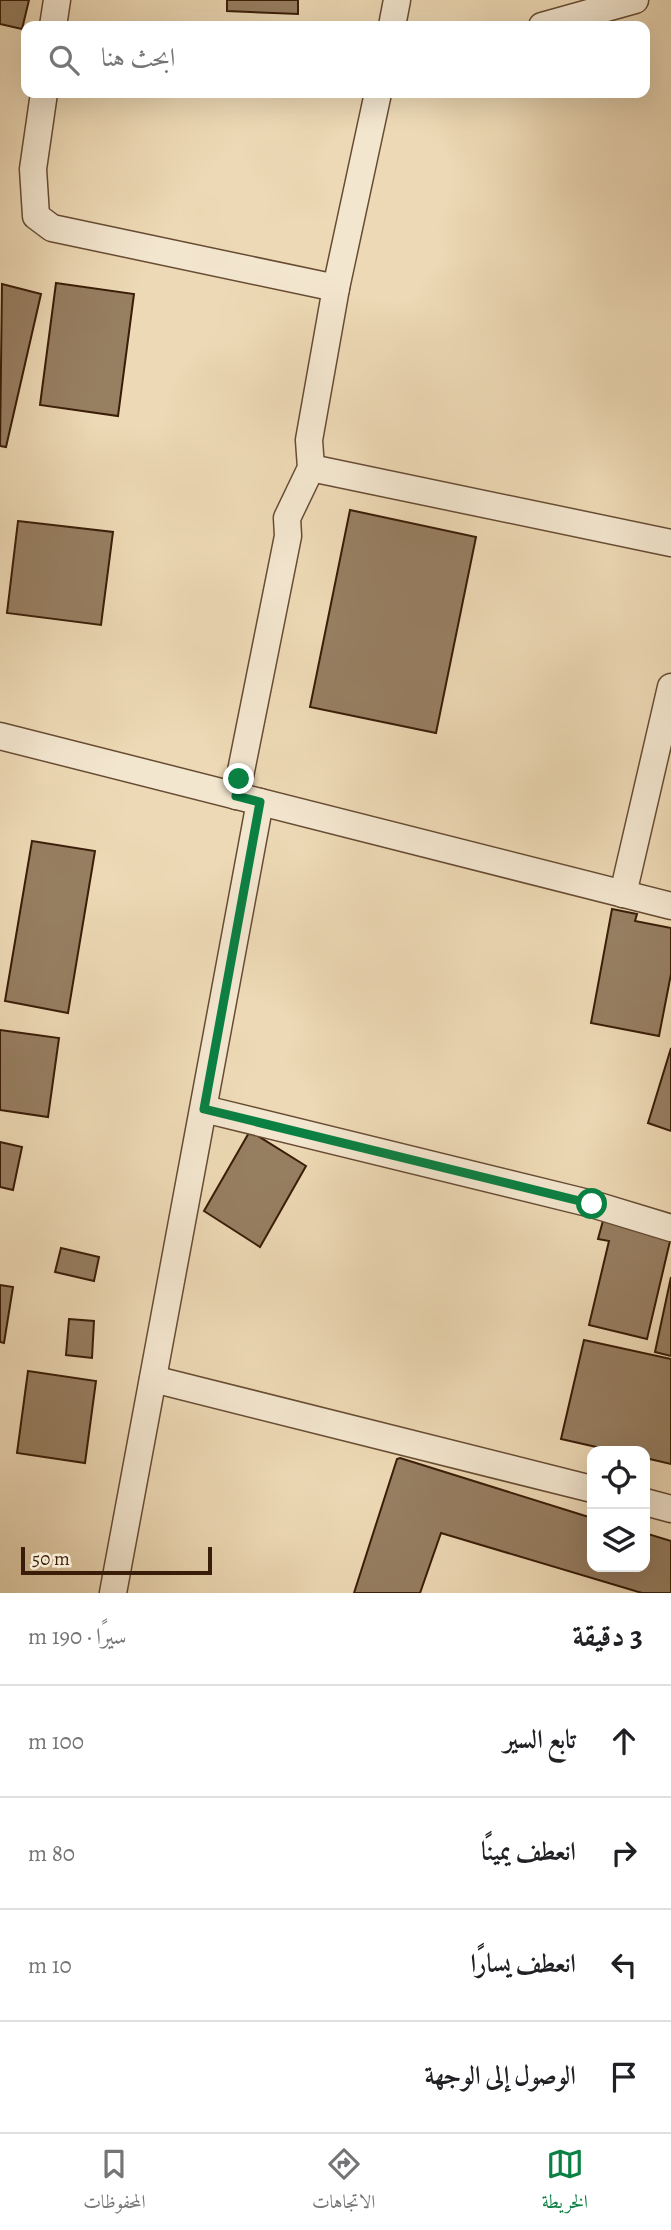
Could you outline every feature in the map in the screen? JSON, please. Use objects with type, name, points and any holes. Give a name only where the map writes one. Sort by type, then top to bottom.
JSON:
[{"type":"street","points":[[54,21],[57,0]]},
{"type":"street","points":[[393,21],[397,0]]},
{"type":"street","points":[[560,21],[635,0]]},
{"type":"street","points":[[43,98],[33,169],[34,192],[36,216],[52,228],[336,288]]},
{"type":"street","points":[[113,1593],[204,1109],[288,536],[286,518],[311,468],[309,440],[336,288],[377,98]]},
{"type":"street","points":[[311,468],[671,543]]},
{"type":"street","points":[[623,894],[671,687]]},
{"type":"street","points":[[0,736],[671,906]]},
{"type":"street","points":[[204,1109],[592,1204],[671,1227]]},
{"type":"street","points":[[153,1379],[587,1488]]},
{"type":"street","points":[[650,1503],[671,1509]]},
{"type":"building","points":[[0,0],[29,0],[21,29],[0,24]]},
{"type":"building","points":[[227,0],[298,0],[298,14],[227,11]]},
{"type":"building","points":[[56,283],[134,294],[118,416],[40,405]]},
{"type":"building","points":[[2,284],[41,294],[6,447],[0,446]]},
{"type":"building","points":[[350,510],[476,537],[436,733],[310,707]]},
{"type":"building","points":[[18,521],[113,532],[101,625],[7,613]]},
{"type":"building","points":[[32,841],[95,851],[68,1013],[5,1001]]},
{"type":"building","points":[[612,909],[637,914],[635,921],[671,928],[671,974],[659,1036],[591,1023]]},
{"type":"building","points":[[0,1030],[59,1038],[48,1117],[0,1110]]},
{"type":"building","points":[[671,1048],[671,1131],[648,1123]]},
{"type":"building","points":[[250,1131],[306,1166],[260,1247],[204,1211]]},
{"type":"building","points":[[0,1142],[22,1147],[13,1190],[0,1187]]},
{"type":"building","points":[[604,1217],[671,1237],[647,1339],[589,1325],[609,1241],[598,1239]]},
{"type":"building","points":[[61,1248],[99,1257],[94,1281],[55,1272]]},
{"type":"building","points":[[671,1277],[671,1356],[655,1352]]},
{"type":"building","points":[[0,1285],[13,1287],[4,1343],[0,1342]]},
{"type":"building","points":[[69,1319],[94,1321],[92,1358],[66,1355]]},
{"type":"building","points":[[584,1340],[671,1359],[671,1464],[650,1459],[650,1446],[592,1446],[561,1439]]},
{"type":"building","points":[[28,1371],[96,1381],[85,1463],[17,1453]]},
{"type":"building","points":[[397,1459],[587,1516],[587,1572],[650,1572],[650,1535],[671,1541],[671,1593],[642,1593],[441,1533],[420,1593],[354,1593]]},
{"type":"route","points":[[239,779],[236,796],[260,802],[204,1109],[592,1204]]}]
